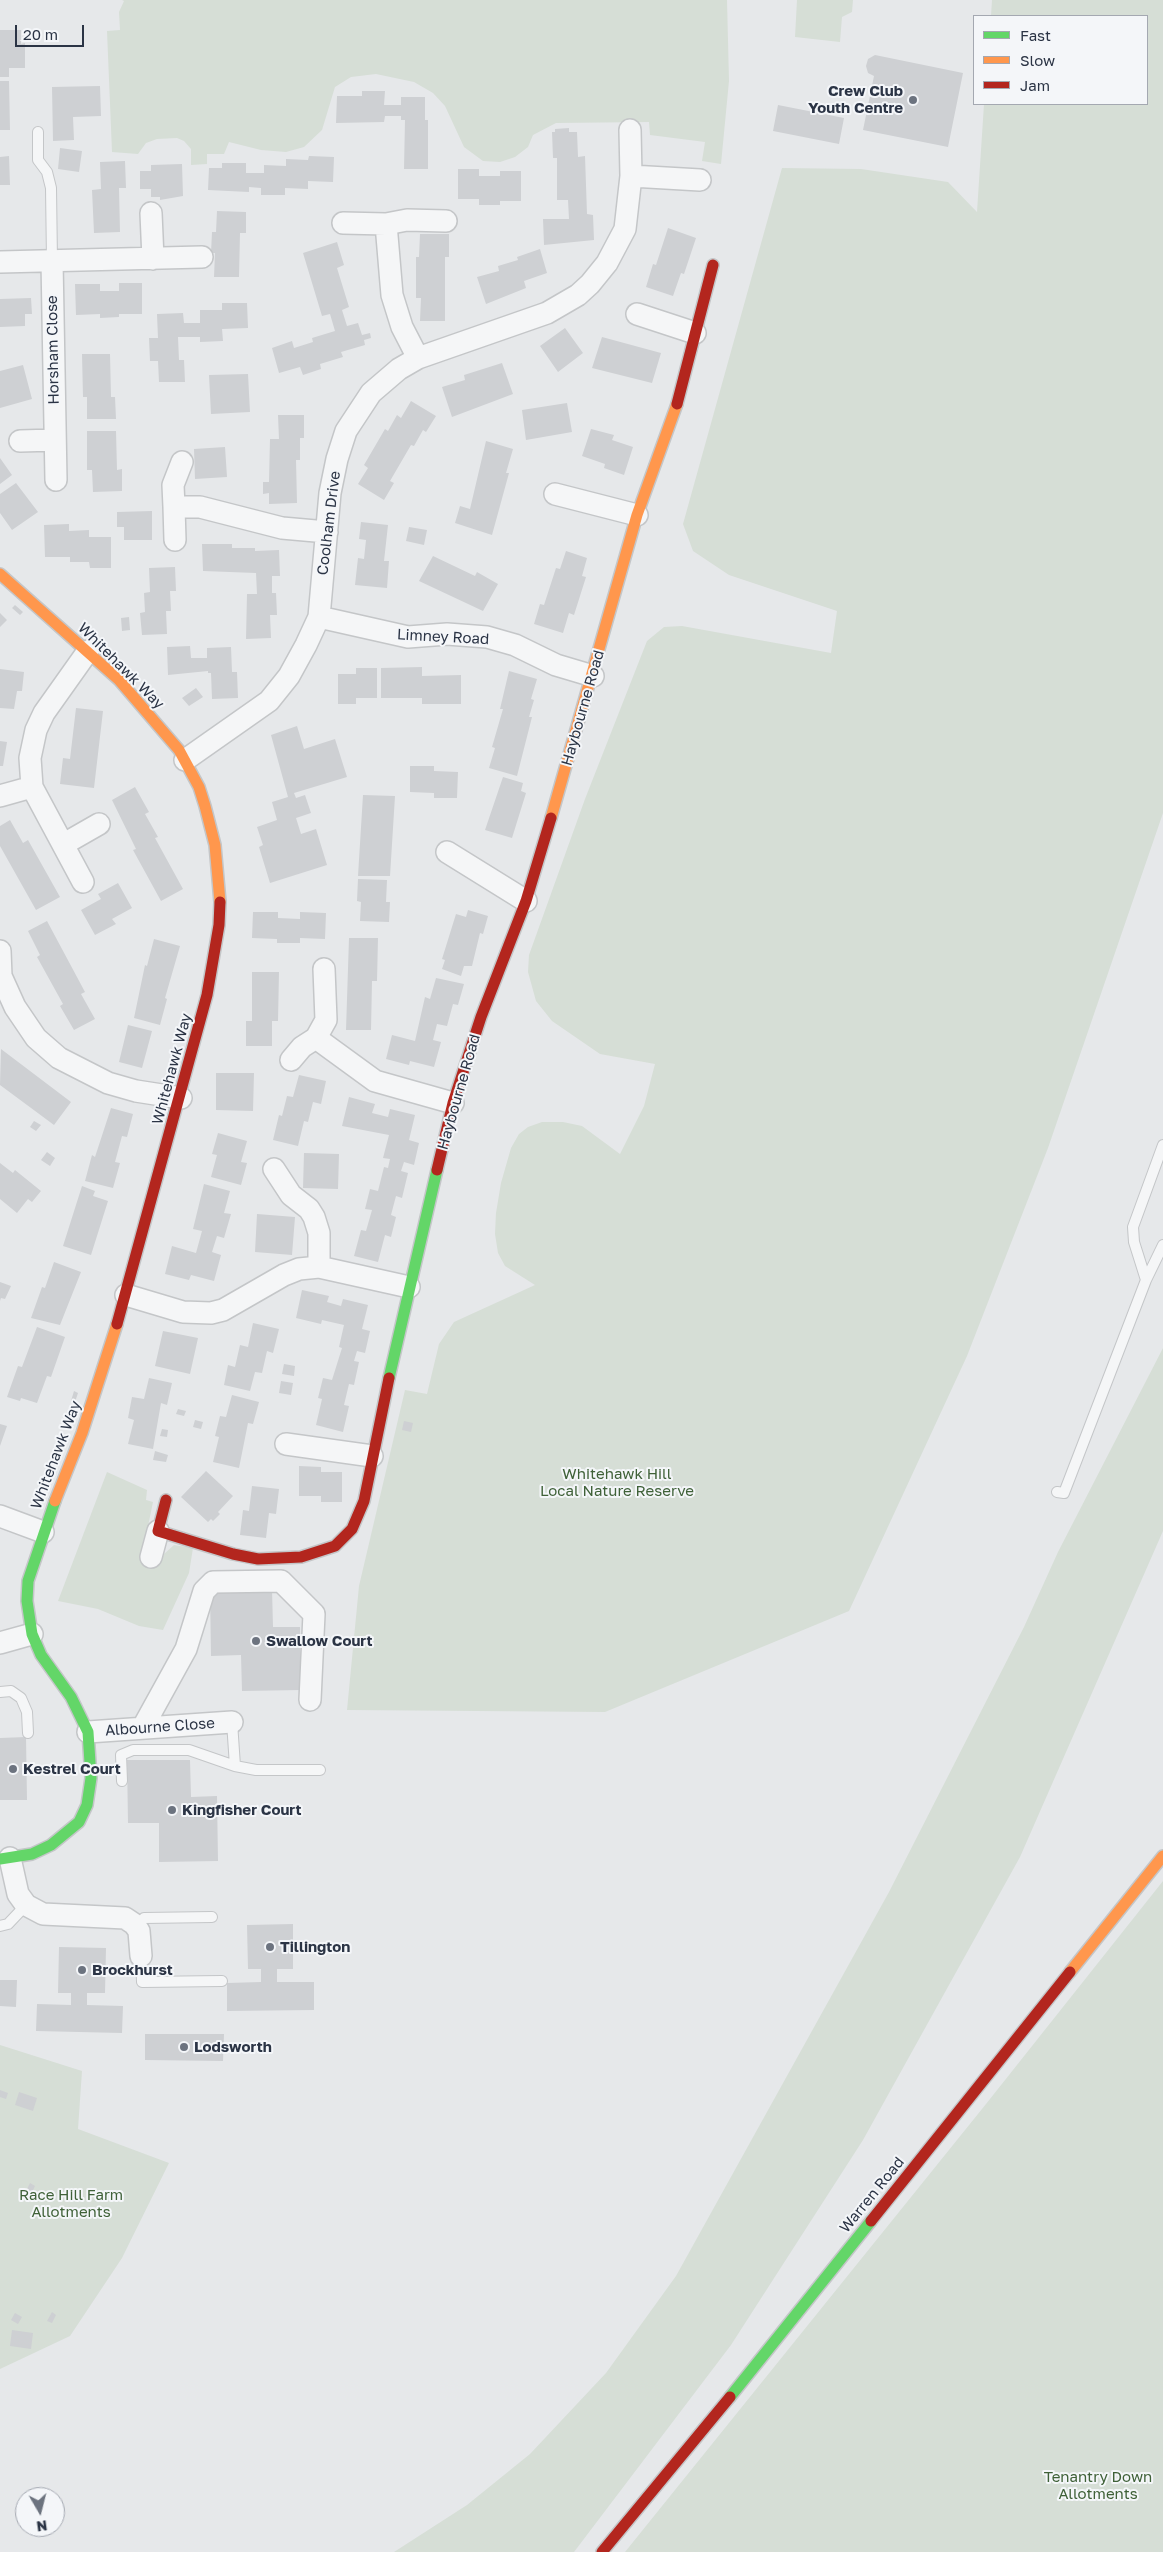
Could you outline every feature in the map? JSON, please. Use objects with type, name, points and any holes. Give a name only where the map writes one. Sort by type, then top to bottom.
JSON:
[{"type":"street","name":"Coolham Drive","points":[[185,760],[269,701],[290,676],[319,617],[333,475],[346,431],[371,393],[399,369],[418,358],[548,313],[578,295],[590,284],[607,263],[625,229],[631,176],[630,130]]},
{"type":"street","points":[[631,176],[700,180]]},
{"type":"street","points":[[151,213],[153,259]]},
{"type":"street","points":[[343,223],[386,224],[407,220],[446,221]]},
{"type":"street","points":[[386,224],[392,295],[402,327],[418,358]]},
{"type":"street","points":[[0,262],[202,257]]},
{"type":"street","name":"Horsham Close","points":[[52,261],[56,480]]},
{"type":"street","name":"Haybourne Road","points":[[158,1531],[233,1554],[258,1559],[301,1557],[325,1551],[339,1541],[357,1520],[364,1501],[409,1287],[453,1103],[482,1017],[526,901],[593,676],[637,515],[678,401],[713,265]]},
{"type":"street","points":[[637,314],[695,333]]},
{"type":"street","points":[[20,441],[54,440]]},
{"type":"street","points":[[175,540],[173,485],[182,462]]},
{"type":"street","points":[[555,494],[637,515]]},
{"type":"street","points":[[174,506],[200,507],[282,528],[327,532]]},
{"type":"street","name":"Whitehawk Way","points":[[0,574],[88,651],[146,709],[185,760],[199,787],[205,806],[215,845],[220,894],[214,957],[180,1098],[126,1295],[82,1433],[44,1532],[28,1581],[27,1601],[32,1634],[41,1655],[70,1697],[88,1732]]},
{"type":"street","name":"Limney Road","points":[[319,617],[408,638],[447,634],[488,637],[515,645],[563,667],[593,676]]},
{"type":"street","points":[[83,882],[32,787],[30,758],[36,730],[51,700],[88,651]]},
{"type":"street","points":[[0,796],[32,787]]},
{"type":"street","points":[[64,844],[99,824]]},
{"type":"street","points":[[447,852],[526,901]]},
{"type":"street","points":[[0,951],[1,976],[15,1007],[30,1030],[59,1058],[108,1083],[136,1091],[180,1098]]},
{"type":"street","points":[[291,1060],[302,1047],[316,1038],[326,1020],[324,969]]},
{"type":"street","points":[[316,1038],[375,1081],[453,1103]]},
{"type":"street","points":[[274,1169],[291,1195],[308,1209],[314,1217],[319,1233],[319,1267]]},
{"type":"street","points":[[126,1295],[182,1312],[211,1314],[223,1310],[284,1275],[299,1269],[319,1267],[409,1287]]},
{"type":"street","points":[[286,1444],[372,1456]]},
{"type":"street","points":[[151,1557],[166,1500]]},
{"type":"street","points":[[0,1516],[44,1532]]},
{"type":"street","points":[[143,1727],[186,1650],[204,1591],[213,1582],[281,1581],[314,1614],[310,1700]]},
{"type":"street","points":[[0,1643],[32,1634]]},
{"type":"street","name":"Albourne Close","points":[[88,1732],[232,1722]]},
{"type":"street","points":[[88,1732],[91,1778],[87,1805],[79,1822],[62,1838],[43,1850],[5,1858],[18,1894],[26,1904],[43,1914],[122,1917],[137,1928],[141,1956]]},
{"type":"street","name":"Warren Road","points":[[602,2552],[682,2457],[1163,1856]]},
{"type":"lane","points":[[38,132],[38,160],[47,172],[52,194],[52,261]]},
{"type":"lane","points":[[1146,1280],[1134,1242],[1133,1227],[1163,1145]]},
{"type":"lane","points":[[1057,1492],[1064,1493],[1146,1280],[1163,1245]]},
{"type":"lane","points":[[0,1692],[11,1691],[21,1698],[28,1712],[28,1733]]},
{"type":"lane","points":[[232,1722],[235,1766]]},
{"type":"lane","points":[[122,1781],[121,1755],[133,1750],[189,1750],[235,1766],[256,1770],[320,1770]]},
{"type":"lane","points":[[0,1926],[8,1924],[26,1904]]},
{"type":"lane","points":[[137,1928],[144,1918],[212,1917]]},
{"type":"lane","points":[[141,1956],[142,1982],[222,1981]]},
{"type":"green space","points":[[122,0],[727,0],[729,81],[721,164],[702,161],[705,142],[650,135],[649,122],[556,123],[533,135],[528,147],[515,157],[500,162],[483,161],[464,147],[445,106],[433,93],[414,82],[376,74],[351,77],[335,87],[322,130],[304,147],[286,152],[261,150],[229,142],[224,154],[207,154],[207,164],[191,165],[191,149],[184,141],[177,138],[157,139],[146,143],[138,154],[112,152],[107,31],[120,30],[119,12],[124,1]]},
{"type":"green space","points":[[797,0],[853,0],[852,12],[842,17],[840,42],[795,37]]},
{"type":"green space","name":"Whitehawk Hill Local Nature Reserve","points":[[992,0],[1163,0],[1163,813],[1048,1148],[967,1356],[849,1611],[605,1712],[347,1710],[359,1586],[405,1390],[427,1394],[439,1344],[454,1322],[535,1285],[505,1266],[498,1253],[495,1234],[496,1213],[501,1183],[511,1148],[519,1134],[528,1127],[542,1122],[563,1122],[582,1126],[620,1154],[644,1106],[655,1064],[600,1054],[552,1021],[536,1001],[528,972],[529,955],[585,799],[647,641],[664,627],[682,626],[831,653],[837,611],[729,575],[693,551],[683,524],[782,168],[861,169],[948,182],[977,212],[984,105],[1148,105],[1148,15],[991,15]]},
{"type":"green space","points":[[1163,1348],[1163,1531],[1020,1857],[863,2140],[731,2345],[574,2552],[394,2552],[467,2505],[530,2454],[606,2373],[676,2276],[889,1892],[1024,1627],[1058,1552]]},
{"type":"green space","points":[[107,1472],[147,1490],[146,1500],[153,1502],[141,1560],[160,1565],[164,1554],[174,1545],[193,1548],[189,1573],[163,1630],[139,1626],[98,1609],[58,1601]]},
{"type":"green space","name":"Tenantry Down Allotments","points":[[1163,1881],[1163,2552],[625,2552],[986,2104]]},
{"type":"green space","name":"Race Hill Farm Allotments","points":[[0,2045],[82,2071],[78,2129],[169,2163],[122,2258],[70,2336],[0,2369]]},
{"type":"building","points":[[0,30],[21,30],[21,44],[25,43],[25,68],[9,68],[9,77],[0,77]]},
{"type":"building","name":"Crew Club Youth Centre","points":[[875,55],[963,73],[948,147],[863,130],[874,76],[868,73],[866,66],[868,59]]},
{"type":"building","points":[[0,81],[9,81],[10,130],[0,130]]},
{"type":"building","points":[[100,86],[101,116],[73,117],[74,140],[53,141],[52,87]]},
{"type":"building","points":[[362,91],[385,91],[384,105],[401,105],[401,97],[425,97],[425,120],[428,120],[428,169],[404,169],[405,120],[401,120],[401,116],[385,116],[384,122],[336,123],[337,96],[362,96]]},
{"type":"building","points":[[778,105],[844,118],[839,144],[773,131]]},
{"type":"building","points":[[569,128],[569,132],[577,132],[578,157],[585,156],[587,214],[593,215],[594,240],[544,245],[543,219],[569,219],[568,200],[557,200],[557,158],[553,158],[552,132],[555,132],[555,129]]},
{"type":"building","points":[[60,148],[82,151],[79,172],[58,169]]},
{"type":"building","points":[[9,156],[10,185],[0,185],[0,157]]},
{"type":"building","points":[[309,156],[334,157],[333,182],[308,181],[308,189],[285,188],[285,195],[261,195],[261,188],[249,187],[249,192],[208,190],[209,168],[222,168],[222,163],[246,163],[246,173],[264,173],[264,165],[286,166],[286,159],[308,160]]},
{"type":"building","points":[[125,161],[126,188],[119,188],[120,232],[94,233],[92,190],[101,189],[100,162]]},
{"type":"building","points":[[182,164],[183,196],[160,200],[160,197],[151,197],[151,189],[140,189],[140,171],[151,171],[151,165]]},
{"type":"building","points":[[458,169],[479,169],[479,176],[500,176],[500,171],[521,171],[521,201],[500,201],[500,205],[479,205],[479,199],[458,199]]},
{"type":"building","points":[[217,211],[246,212],[246,233],[240,233],[239,277],[214,277],[215,253],[211,253],[212,232],[216,232]]},
{"type":"building","points":[[668,228],[696,238],[684,274],[681,273],[673,296],[646,287],[653,264],[656,265]]},
{"type":"building","points":[[420,234],[449,234],[449,257],[445,257],[445,321],[420,321],[421,298],[416,298],[416,257],[419,257]]},
{"type":"building","points":[[337,242],[344,265],[337,268],[349,307],[342,310],[347,326],[358,323],[362,335],[370,333],[371,338],[364,340],[365,345],[341,352],[343,357],[320,364],[321,369],[303,375],[300,367],[279,373],[272,348],[292,341],[294,348],[313,342],[312,338],[335,331],[330,314],[322,316],[303,253]]},
{"type":"building","points":[[540,249],[547,273],[524,281],[526,288],[486,304],[477,277],[499,271],[498,266],[518,260],[517,257]]},
{"type":"building","points":[[119,283],[142,283],[142,314],[119,314],[119,317],[100,318],[100,314],[76,315],[75,284],[100,284],[100,291],[119,291]]},
{"type":"building","points":[[31,298],[32,314],[25,314],[25,326],[0,327],[0,299]]},
{"type":"building","points":[[222,303],[247,303],[248,328],[222,329],[223,341],[200,342],[200,337],[178,337],[179,360],[184,360],[185,382],[159,382],[158,361],[150,361],[149,338],[158,338],[157,314],[183,313],[184,323],[200,323],[200,310],[222,310]]},
{"type":"building","points":[[565,328],[583,353],[558,372],[540,346]]},
{"type":"building","points":[[602,337],[661,353],[652,383],[592,368]]},
{"type":"building","points":[[82,354],[110,354],[111,397],[115,397],[116,419],[87,419],[87,397],[83,397]]},
{"type":"building","points":[[502,363],[513,394],[452,417],[442,387],[465,380],[464,375]]},
{"type":"building","points":[[23,365],[32,399],[0,408],[0,371]]},
{"type":"building","points":[[248,374],[250,412],[211,414],[209,375]]},
{"type":"building","points":[[411,401],[436,416],[426,432],[423,430],[414,446],[411,445],[390,481],[394,483],[384,500],[358,484],[368,468],[364,465],[385,429],[388,431],[397,415],[401,418]]},
{"type":"building","points":[[567,403],[572,432],[526,440],[522,410]]},
{"type":"building","points":[[278,415],[304,415],[304,438],[300,438],[300,460],[296,460],[297,503],[269,504],[269,493],[263,494],[263,482],[269,482],[270,439],[279,439]]},
{"type":"building","points":[[591,429],[614,435],[612,440],[633,447],[624,475],[604,468],[605,464],[582,456]]},
{"type":"building","points":[[87,431],[116,431],[117,470],[122,469],[122,491],[93,492],[92,470],[87,470]]},
{"type":"building","points":[[486,441],[513,449],[506,473],[509,473],[492,535],[455,523],[460,506],[470,509]]},
{"type":"building","points":[[225,447],[227,477],[195,479],[194,449]]},
{"type":"building","points":[[0,458],[12,475],[0,484]]},
{"type":"building","points":[[16,483],[38,512],[12,530],[0,513],[0,494]]},
{"type":"building","points":[[152,511],[152,540],[124,540],[124,527],[117,527],[117,512]]},
{"type":"building","points":[[361,522],[388,525],[384,561],[389,561],[387,588],[355,585],[358,558],[364,559],[366,540],[359,539]]},
{"type":"building","points":[[69,524],[69,531],[89,530],[89,537],[111,537],[111,568],[90,568],[89,562],[70,562],[70,557],[45,557],[44,525]]},
{"type":"building","points":[[409,527],[427,530],[424,545],[406,541]]},
{"type":"building","points":[[202,544],[232,544],[232,548],[255,548],[255,551],[279,550],[280,576],[272,576],[272,593],[276,593],[277,615],[270,615],[271,638],[246,639],[247,594],[257,594],[256,573],[203,571]]},
{"type":"building","points":[[566,551],[587,558],[582,576],[586,577],[574,615],[569,613],[563,633],[534,624],[540,604],[544,605],[556,568],[560,569]]},
{"type":"building","points":[[433,556],[475,576],[477,572],[498,584],[483,611],[419,581]]},
{"type":"building","points":[[175,567],[176,591],[170,591],[171,611],[166,611],[167,634],[142,635],[140,613],[145,612],[144,593],[150,592],[149,568]]},
{"type":"building","points":[[15,605],[23,612],[20,615],[12,608]]},
{"type":"building","points":[[0,613],[7,620],[0,627]]},
{"type":"building","points":[[129,617],[130,630],[122,631],[121,618]]},
{"type":"building","points":[[190,646],[191,658],[207,658],[207,648],[231,647],[232,672],[237,672],[238,698],[212,699],[211,673],[208,673],[208,671],[168,675],[167,647]]},
{"type":"building","points":[[422,667],[422,676],[461,675],[461,704],[422,704],[422,698],[381,698],[381,668]]},
{"type":"building","points":[[356,668],[377,668],[377,698],[356,698],[356,704],[338,704],[338,674],[356,674]]},
{"type":"building","points":[[0,669],[24,672],[22,691],[17,691],[14,709],[0,708]]},
{"type":"building","points":[[509,671],[537,679],[531,699],[534,700],[529,717],[532,717],[517,776],[489,768],[495,748],[492,747],[503,709],[500,709]]},
{"type":"building","points":[[196,688],[203,697],[189,706],[182,698]]},
{"type":"building","points":[[76,708],[103,711],[94,788],[60,784],[63,758],[70,759]]},
{"type":"building","points":[[297,726],[304,749],[335,739],[347,777],[294,793],[296,798],[305,795],[311,813],[296,818],[301,834],[316,829],[327,865],[270,883],[259,847],[263,845],[257,827],[277,820],[272,802],[288,797],[271,735]]},
{"type":"building","points":[[0,741],[7,742],[3,766],[0,766]]},
{"type":"building","points":[[410,766],[434,766],[434,771],[458,772],[457,798],[434,798],[434,793],[410,792]]},
{"type":"building","points":[[503,777],[523,783],[521,791],[526,793],[512,838],[485,830]]},
{"type":"building","points":[[135,787],[149,812],[145,814],[158,837],[155,838],[183,889],[161,901],[133,850],[136,849],[112,800]]},
{"type":"building","points":[[363,795],[395,796],[390,876],[358,876]]},
{"type":"building","points":[[10,820],[23,843],[28,840],[60,897],[36,910],[0,846],[0,826]]},
{"type":"building","points":[[358,879],[387,880],[386,902],[390,902],[389,922],[360,921],[361,902],[357,901]]},
{"type":"building","points":[[118,883],[132,908],[112,919],[116,924],[95,935],[81,910],[101,899],[98,894]]},
{"type":"building","points":[[468,910],[488,916],[483,934],[480,933],[472,966],[464,966],[461,976],[442,969],[445,960],[442,959],[456,914],[466,917]]},
{"type":"building","points":[[253,912],[278,912],[278,918],[300,919],[300,912],[326,913],[325,939],[300,938],[300,943],[277,943],[277,939],[252,938]]},
{"type":"building","points":[[47,921],[85,992],[81,994],[95,1019],[74,1030],[60,1006],[63,1004],[37,957],[40,955],[28,931]]},
{"type":"building","points":[[349,938],[378,938],[377,981],[372,981],[371,1030],[346,1030]]},
{"type":"building","points":[[154,939],[180,946],[165,998],[167,999],[160,1025],[134,1018],[145,965],[147,966]]},
{"type":"building","points":[[252,972],[279,972],[278,1021],[272,1021],[272,1046],[246,1046],[246,1021],[252,1021]]},
{"type":"building","points":[[436,978],[464,984],[458,1005],[453,1004],[447,1026],[437,1024],[433,1040],[441,1042],[434,1067],[410,1061],[409,1065],[386,1059],[392,1035],[415,1041],[425,997],[430,999]]},
{"type":"building","points":[[128,1025],[152,1031],[142,1068],[119,1062]]},
{"type":"building","points":[[1,1049],[71,1102],[54,1125],[0,1085]]},
{"type":"building","points":[[216,1073],[254,1073],[253,1111],[216,1110]]},
{"type":"building","points":[[299,1075],[326,1081],[321,1104],[313,1102],[308,1122],[304,1121],[298,1146],[273,1140],[279,1115],[282,1116],[287,1096],[293,1097]]},
{"type":"building","points":[[349,1097],[375,1104],[372,1113],[388,1117],[390,1109],[415,1115],[409,1140],[419,1143],[414,1165],[404,1162],[401,1171],[408,1173],[402,1198],[396,1196],[391,1215],[396,1217],[391,1237],[385,1235],[378,1262],[354,1256],[361,1230],[366,1231],[372,1210],[365,1209],[370,1189],[378,1191],[384,1167],[388,1168],[390,1159],[383,1158],[389,1135],[342,1126]]},
{"type":"building","points":[[111,1108],[133,1114],[127,1137],[122,1136],[115,1162],[120,1163],[113,1188],[85,1181],[92,1155],[95,1157]]},
{"type":"building","points":[[34,1121],[41,1125],[36,1131],[30,1127]]},
{"type":"building","points":[[218,1133],[247,1141],[241,1162],[247,1163],[241,1185],[211,1177],[217,1155],[212,1154]]},
{"type":"building","points":[[47,1152],[55,1158],[50,1166],[41,1160]]},
{"type":"building","points":[[304,1153],[339,1154],[338,1189],[303,1188]]},
{"type":"building","points":[[0,1163],[13,1173],[15,1170],[41,1191],[32,1202],[28,1199],[17,1213],[0,1199]]},
{"type":"building","points":[[204,1184],[230,1191],[224,1213],[231,1214],[224,1238],[217,1236],[212,1252],[221,1255],[214,1281],[191,1275],[189,1280],[165,1274],[172,1246],[196,1253],[202,1231],[193,1229]]},
{"type":"building","points":[[82,1186],[95,1191],[93,1196],[108,1201],[91,1255],[63,1246]]},
{"type":"building","points":[[257,1214],[295,1217],[292,1255],[255,1252]]},
{"type":"building","points":[[54,1262],[81,1272],[60,1325],[31,1318],[42,1287],[45,1288]]},
{"type":"building","points":[[0,1282],[11,1286],[5,1299],[1,1298],[0,1301]]},
{"type":"building","points":[[302,1290],[329,1296],[327,1302],[341,1306],[343,1299],[368,1305],[362,1329],[370,1331],[365,1353],[357,1351],[354,1361],[359,1362],[354,1385],[349,1384],[344,1405],[349,1406],[343,1432],[316,1425],[322,1399],[318,1398],[323,1378],[332,1380],[342,1348],[339,1347],[344,1325],[322,1320],[321,1324],[296,1318]]},
{"type":"building","points":[[253,1323],[279,1329],[273,1353],[267,1351],[262,1373],[255,1372],[250,1391],[224,1385],[228,1365],[235,1367],[240,1345],[248,1347]]},
{"type":"building","points":[[37,1327],[65,1337],[51,1377],[47,1376],[37,1403],[21,1398],[20,1401],[7,1397],[18,1366],[22,1367]]},
{"type":"building","points":[[163,1331],[198,1338],[190,1374],[155,1366]]},
{"type":"building","points":[[284,1364],[295,1366],[294,1376],[282,1374]]},
{"type":"building","points":[[149,1378],[172,1383],[167,1405],[161,1403],[153,1449],[128,1444],[134,1420],[128,1418],[132,1397],[144,1399]]},
{"type":"building","points":[[281,1381],[293,1383],[291,1395],[279,1393]]},
{"type":"building","points":[[74,1391],[78,1393],[75,1402],[71,1401]]},
{"type":"building","points":[[232,1395],[259,1402],[253,1424],[248,1423],[239,1468],[213,1462],[219,1437],[215,1436],[220,1416],[226,1417]]},
{"type":"building","points":[[178,1409],[186,1411],[184,1416],[176,1414]]},
{"type":"building","points":[[195,1420],[203,1422],[201,1429],[193,1427]]},
{"type":"building","points":[[404,1421],[413,1423],[411,1432],[402,1430]]},
{"type":"building","points":[[0,1424],[7,1426],[0,1446]]},
{"type":"building","points":[[162,1429],[168,1430],[167,1437],[160,1436]]},
{"type":"building","points":[[155,1451],[168,1455],[166,1462],[153,1460]]},
{"type":"building","points":[[299,1466],[321,1467],[321,1472],[342,1472],[342,1502],[321,1502],[321,1496],[299,1496]]},
{"type":"building","points":[[206,1471],[233,1496],[218,1512],[220,1514],[213,1521],[211,1519],[208,1522],[181,1497]]},
{"type":"building","points":[[252,1486],[279,1489],[276,1514],[269,1513],[266,1538],[240,1535],[243,1510],[249,1511]]},
{"type":"building","name":"Swallow Court","points":[[272,1589],[273,1627],[300,1627],[301,1690],[242,1691],[241,1655],[211,1656],[210,1591]]},
{"type":"building","name":"Kestrel Court","points":[[26,1737],[27,1800],[0,1800],[0,1738]]},
{"type":"building","name":"Kingfisher Court","points":[[127,1760],[190,1760],[191,1797],[217,1796],[218,1861],[159,1862],[159,1823],[128,1823]]},
{"type":"building","name":"Tillington","points":[[293,1924],[293,1969],[277,1969],[277,1982],[314,1982],[314,2010],[227,2011],[227,1983],[261,1982],[261,1969],[248,1969],[247,1925]]},
{"type":"building","name":"Brockhurst","points":[[59,1947],[106,1948],[105,1993],[87,1993],[87,2005],[123,2006],[122,2033],[36,2031],[37,2004],[71,2005],[71,1993],[58,1993]]},
{"type":"building","points":[[0,1980],[17,1980],[16,2007],[0,2006]]},
{"type":"building","name":"Lodsworth","points":[[145,2034],[224,2034],[223,2061],[145,2060]]},
{"type":"building","points":[[0,2090],[8,2093],[6,2099],[0,2097]]},
{"type":"building","points":[[19,2092],[37,2098],[33,2111],[15,2105]]},
{"type":"building","points":[[30,2183],[35,2186],[30,2196],[25,2193]]},
{"type":"building","points":[[52,2312],[56,2315],[52,2323],[47,2321]]},
{"type":"building","points":[[15,2313],[22,2317],[18,2324],[11,2320]]},
{"type":"building","points":[[12,2330],[33,2333],[31,2349],[10,2346]]},
{"type":"traffic: fast","points":[[389,1378],[437,1170]]},
{"type":"traffic: fast","points":[[0,1859],[32,1854],[51,1845],[79,1822],[87,1805],[91,1778],[88,1732],[71,1697],[41,1655],[32,1634],[27,1601],[28,1581],[55,1501]]},
{"type":"traffic: fast","points":[[730,2397],[871,2221]]},
{"type":"traffic: slow","points":[[551,818],[637,515],[677,404]]},
{"type":"traffic: slow","points":[[0,574],[119,680],[179,750],[199,787],[205,806],[215,845],[220,902]]},
{"type":"traffic: slow","points":[[55,1501],[82,1433],[117,1324]]},
{"type":"traffic: slow","points":[[1070,1972],[1163,1856]]},
{"type":"traffic: jam","points":[[677,404],[713,265]]},
{"type":"traffic: jam","points":[[437,1170],[453,1103],[481,1017],[526,901],[551,818]]},
{"type":"traffic: jam","points":[[117,1324],[207,995],[219,925],[220,902]]},
{"type":"traffic: jam","points":[[166,1500],[158,1531],[233,1554],[258,1559],[301,1557],[335,1546],[352,1529],[364,1501],[389,1378]]},
{"type":"traffic: jam","points":[[871,2221],[1070,1972]]},
{"type":"traffic: jam","points":[[602,2552],[730,2397]]},
{"type":"place","name":"Crew Club Youth Centre","points":[[913,100]]},
{"type":"place","name":"Swallow Court","points":[[256,1641]]},
{"type":"place","name":"Kestrel Court","points":[[13,1769]]},
{"type":"place","name":"Kingfisher Court","points":[[172,1810]]},
{"type":"place","name":"Tillington","points":[[270,1947]]},
{"type":"place","name":"Brockhurst","points":[[82,1970]]},
{"type":"place","name":"Lodsworth","points":[[184,2047]]}]
